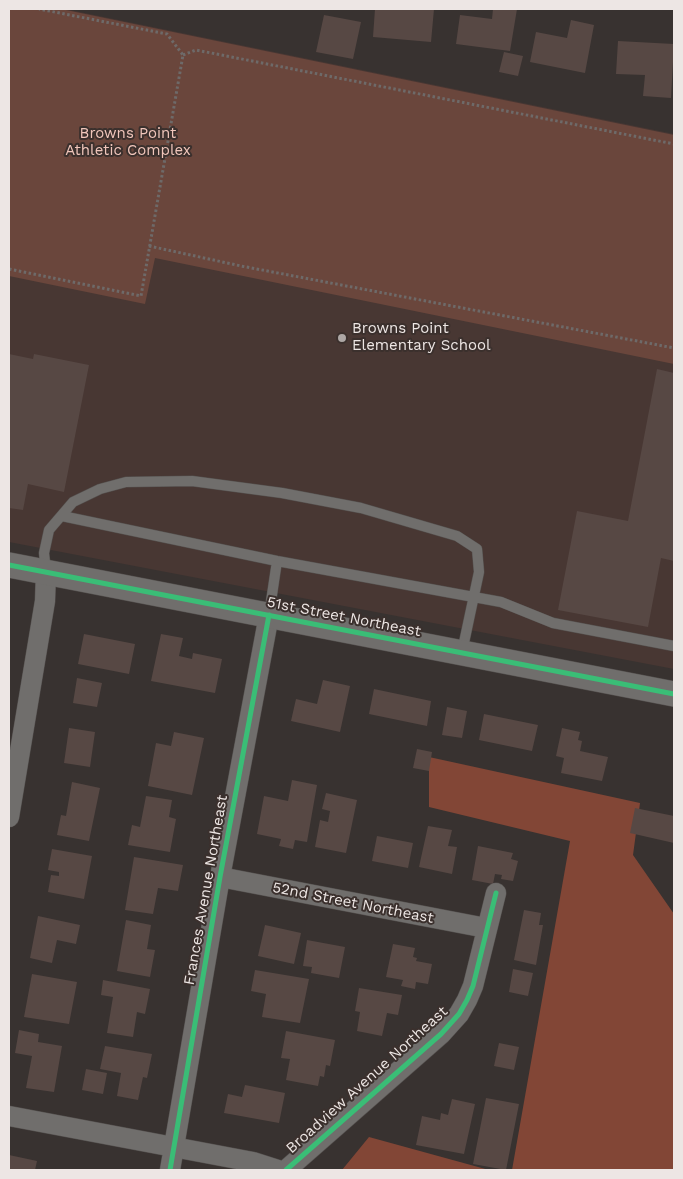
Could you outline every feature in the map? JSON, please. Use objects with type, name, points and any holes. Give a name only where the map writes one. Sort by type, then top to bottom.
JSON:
[{"type":"street","name":"51st Street Northeast","points":[[9,565],[674,694]]},
{"type":"street","points":[[9,817],[45,601],[46,572]]},
{"type":"street","name":"Frances Avenue Northeast","points":[[170,1170],[220,877],[269,615]]},
{"type":"street","name":"52nd Street Northeast","points":[[220,877],[486,928]]},
{"type":"street","name":"Broadview Avenue Northeast","points":[[286,1170],[451,1024],[467,1000],[473,986],[496,893]]},
{"type":"street","points":[[9,1116],[253,1162],[278,1170]]},
{"type":"lane","points":[[46,572],[44,553],[49,530],[74,502],[100,489],[126,482],[192,482],[282,493],[361,508],[457,536],[477,548],[479,572],[472,597],[462,652]]},
{"type":"lane","points":[[62,516],[277,561],[501,602],[553,623],[674,646]]},
{"type":"lane","points":[[269,615],[277,561]]},
{"type":"path","points":[[39,9],[166,34],[183,54]]},
{"type":"path","points":[[183,54],[196,50],[674,144]]},
{"type":"path","points":[[9,269],[141,296],[183,54]]},
{"type":"path","points":[[149,246],[674,348]]},
{"type":"shaded area","name":"Browns Point Elementary School","points":[[9,9],[65,9],[674,134],[674,669],[9,542]]},
{"type":"shaded area","points":[[429,757],[640,803],[633,855],[674,914],[674,1170],[512,1170],[570,841],[429,807]]},
{"type":"shaded area","points":[[369,1137],[489,1170],[342,1170]]},
{"type":"green space","name":"Browns Point Athletic Complex","points":[[9,9],[61,9],[674,135],[674,364],[155,258],[145,304],[9,276]]},
{"type":"building","points":[[375,9],[434,9],[431,42],[373,37]]},
{"type":"building","points":[[493,9],[517,9],[510,51],[456,44],[460,15],[492,19]]},
{"type":"building","points":[[324,15],[361,22],[353,59],[316,52]]},
{"type":"building","points":[[571,20],[594,25],[585,73],[530,62],[536,32],[567,38]]},
{"type":"building","points":[[618,41],[674,44],[671,98],[643,96],[645,75],[616,74]]},
{"type":"building","points":[[504,52],[523,56],[518,76],[499,72]]},
{"type":"building","points":[[9,354],[33,359],[34,354],[89,365],[64,492],[28,484],[23,510],[9,508]]},
{"type":"building","points":[[657,369],[674,373],[674,561],[661,558],[648,627],[558,610],[577,511],[628,521]]},
{"type":"building","points":[[84,634],[135,644],[129,674],[78,664]]},
{"type":"building","points":[[161,634],[183,638],[179,656],[192,659],[193,653],[222,659],[215,693],[151,681]]},
{"type":"building","points":[[77,678],[102,683],[97,707],[73,703]]},
{"type":"building","points":[[323,680],[350,686],[340,732],[291,721],[296,699],[317,704]]},
{"type":"building","points":[[374,689],[431,701],[427,726],[369,714]]},
{"type":"building","points":[[447,707],[467,711],[462,738],[442,735]]},
{"type":"building","points":[[484,714],[538,725],[532,751],[479,740]]},
{"type":"building","points":[[69,728],[95,732],[90,767],[64,763]]},
{"type":"building","points":[[562,728],[580,732],[578,740],[582,741],[580,751],[608,757],[602,781],[561,773],[564,758],[556,756]]},
{"type":"building","points":[[174,732],[204,738],[192,795],[148,786],[156,743],[171,746]]},
{"type":"building","points":[[417,749],[432,752],[429,771],[413,768]]},
{"type":"building","points":[[292,780],[317,785],[307,842],[295,840],[293,849],[279,846],[281,839],[257,834],[264,796],[288,801]]},
{"type":"building","points":[[72,782],[100,788],[89,841],[57,835],[61,815],[66,816]]},
{"type":"building","points":[[326,793],[357,800],[346,853],[315,847],[320,820],[328,822],[330,811],[322,809]]},
{"type":"building","points":[[146,796],[172,800],[169,817],[176,819],[170,852],[128,845],[132,825],[140,827]]},
{"type":"building","points":[[635,808],[674,816],[674,843],[630,833]]},
{"type":"building","points":[[428,826],[452,830],[448,846],[457,847],[452,874],[419,867]]},
{"type":"building","points":[[377,836],[413,843],[408,868],[372,861]]},
{"type":"building","points":[[478,846],[513,853],[511,859],[518,861],[513,881],[501,879],[502,875],[495,874],[493,884],[472,880]]},
{"type":"building","points":[[52,849],[92,856],[84,899],[48,892],[51,875],[59,876],[59,872],[48,870]]},
{"type":"building","points":[[134,857],[183,865],[178,891],[158,888],[153,914],[125,910]]},
{"type":"building","points":[[524,910],[541,913],[539,925],[543,925],[536,965],[514,960]]},
{"type":"building","points":[[38,916],[80,925],[76,944],[57,940],[52,963],[30,958]]},
{"type":"building","points":[[126,920],[151,925],[147,949],[155,950],[150,977],[117,971]]},
{"type":"building","points":[[265,925],[301,933],[294,964],[258,956]]},
{"type":"building","points":[[307,940],[345,947],[339,978],[311,973],[312,967],[303,966]]},
{"type":"building","points":[[393,944],[415,948],[413,957],[417,958],[416,961],[432,964],[428,984],[416,982],[415,989],[401,986],[403,980],[386,977]]},
{"type":"building","points":[[513,969],[533,973],[528,996],[509,992]]},
{"type":"building","points":[[255,970],[309,979],[300,1023],[262,1017],[266,994],[251,991]]},
{"type":"building","points":[[32,974],[77,982],[69,1024],[24,1017]]},
{"type":"building","points":[[103,980],[150,989],[145,1014],[137,1012],[133,1037],[107,1033],[113,997],[101,995]]},
{"type":"building","points":[[359,988],[402,995],[398,1015],[387,1013],[382,1036],[357,1031],[360,1012],[355,1011]]},
{"type":"building","points":[[19,1030],[39,1034],[38,1042],[62,1046],[54,1092],[26,1088],[32,1056],[15,1053]]},
{"type":"building","points":[[286,1031],[335,1040],[330,1066],[326,1065],[324,1077],[320,1076],[318,1086],[286,1080],[290,1059],[281,1058]]},
{"type":"building","points":[[499,1043],[519,1047],[514,1070],[494,1066]]},
{"type":"building","points":[[105,1046],[152,1054],[147,1078],[143,1077],[138,1100],[117,1096],[121,1073],[100,1069]]},
{"type":"building","points":[[86,1069],[107,1073],[103,1094],[82,1090]]},
{"type":"building","points":[[245,1085],[285,1093],[279,1123],[224,1113],[228,1094],[242,1097]]},
{"type":"building","points":[[486,1098],[519,1104],[506,1170],[473,1164]]},
{"type":"building","points":[[452,1099],[475,1104],[464,1154],[416,1145],[422,1116],[440,1120],[441,1113],[448,1115]]},
{"type":"building","points":[[9,1155],[37,1161],[35,1170],[9,1170]]},
{"type":"cycle path","points":[[9,565],[674,694]]},
{"type":"cycle path","points":[[170,1170],[220,877],[269,615]]},
{"type":"cycle path","points":[[286,1170],[441,1034],[459,1014],[473,986],[496,893]]},
{"type":"place","name":"Browns Point Elementary School","points":[[342,338]]}]
